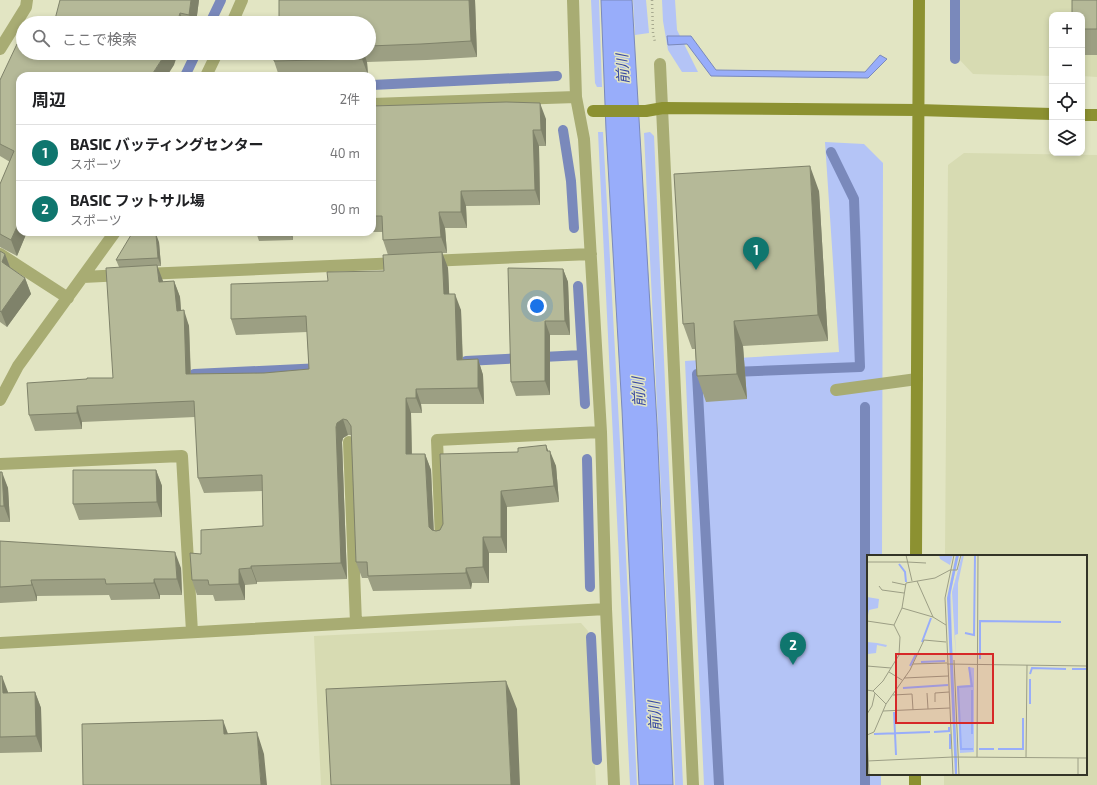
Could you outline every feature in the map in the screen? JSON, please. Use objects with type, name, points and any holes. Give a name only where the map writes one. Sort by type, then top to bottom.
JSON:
[{"type":"street","points":[[20,16],[26,7],[27,0]]},
{"type":"street","points":[[235,16],[242,0]]},
{"type":"street","points":[[573,0],[576,97],[584,139],[601,432],[606,609],[614,785]]},
{"type":"street","points":[[916,555],[919,0]]},
{"type":"street","points":[[0,49],[16,23]]},
{"type":"street","points":[[208,72],[214,60]]},
{"type":"street","points":[[660,64],[693,785]]},
{"type":"street","points":[[376,104],[576,97]]},
{"type":"street","points":[[578,111],[646,111],[663,108],[918,110],[1049,114]]},
{"type":"street","points":[[1085,115],[1097,115]]},
{"type":"street","points":[[0,400],[18,366],[112,236]]},
{"type":"street","points":[[0,254],[68,298]]},
{"type":"street","points":[[83,277],[591,254]]},
{"type":"street","points":[[836,390],[917,379]]},
{"type":"street","points":[[441,539],[437,440],[601,432]]},
{"type":"street","points":[[350,442],[356,623]]},
{"type":"street","points":[[0,464],[182,456],[192,632]]},
{"type":"street","points":[[0,643],[606,609]]},
{"type":"path","points":[[652,0],[653,33],[660,64]]},
{"type":"shaded area","points":[[591,0],[599,0],[602,87],[597,87],[595,83]]},
{"type":"shaded area","points":[[633,0],[646,0],[649,33],[635,35]]},
{"type":"shaded area","points":[[662,0],[675,0],[677,30],[698,72],[682,72],[668,50],[663,21]]},
{"type":"shaded area","points":[[958,0],[1097,0],[1097,77],[1085,76],[1085,12],[1049,12],[1049,76],[973,74],[958,58]]},
{"type":"shaded area","points":[[598,132],[603,132],[637,785],[630,785]]},
{"type":"shaded area","points":[[650,132],[654,136],[683,785],[675,785],[644,133]]},
{"type":"shaded area","points":[[825,142],[864,144],[883,163],[882,555],[867,555],[867,775],[881,775],[881,785],[704,785],[685,361],[839,352]]},
{"type":"shaded area","points":[[964,153],[1049,154],[1049,156],[1097,155],[1097,785],[944,785],[944,775],[1087,775],[1087,555],[945,555],[948,165]]},
{"type":"shaded area","points":[[581,623],[588,631],[596,785],[321,785],[314,636]]},
{"type":"water","name":"前川","points":[[601,0],[632,0],[657,424],[673,785],[639,785],[622,410],[606,130]]},
{"type":"water","points":[[667,36],[691,36],[716,70],[865,72],[880,55],[887,59],[868,78],[711,76],[687,44],[668,45]]},
{"type":"building","points":[[60,0],[191,0],[189,15],[180,13],[179,16],[56,16]]},
{"type":"building","points":[[279,0],[469,0],[471,41],[376,46],[376,16],[279,16]]},
{"type":"building","points":[[1072,0],[1097,0],[1097,29],[1085,29],[1085,12],[1072,12]]},
{"type":"building","points":[[16,46],[16,60],[161,60],[154,72],[16,72],[16,229],[11,240],[0,234],[0,184],[14,151],[0,144],[0,80]]},
{"type":"building","points":[[274,60],[318,60],[274,61]]},
{"type":"building","points":[[506,102],[540,103],[541,130],[533,130],[535,190],[461,191],[461,212],[439,212],[441,237],[383,240],[382,216],[376,216],[376,106]]},
{"type":"building","points":[[810,166],[818,315],[734,321],[737,374],[697,376],[694,323],[683,324],[674,174]]},
{"type":"building","points":[[130,236],[156,236],[158,258],[116,260]]},
{"type":"building","points":[[0,251],[5,254],[2,262],[25,278],[1,312],[0,311]]},
{"type":"building","points":[[442,252],[444,294],[455,294],[457,360],[478,359],[478,388],[416,389],[416,398],[406,398],[406,454],[425,454],[429,527],[436,531],[440,530],[443,524],[440,454],[518,452],[518,448],[546,445],[547,451],[550,451],[554,486],[501,491],[501,537],[483,537],[483,567],[466,568],[466,573],[368,576],[367,562],[356,562],[351,426],[347,420],[343,419],[337,423],[336,427],[341,563],[251,566],[251,568],[239,569],[239,584],[209,585],[208,580],[192,580],[190,553],[201,554],[201,530],[263,526],[262,475],[198,478],[194,401],[77,406],[77,413],[29,415],[27,383],[87,378],[113,378],[106,268],[157,265],[159,282],[174,281],[177,311],[184,310],[186,374],[264,373],[309,369],[306,316],[231,319],[231,284],[328,281],[327,272],[384,271],[383,255]]},
{"type":"building","points":[[508,268],[563,269],[565,321],[545,321],[545,381],[511,382]]},
{"type":"building","points":[[73,470],[156,470],[157,502],[73,504]]},
{"type":"building","points":[[0,472],[2,472],[4,506],[0,506]]},
{"type":"building","points":[[0,541],[175,552],[177,579],[154,579],[154,583],[106,584],[105,579],[31,580],[32,585],[0,587]]},
{"type":"building","points":[[0,676],[2,676],[3,693],[35,692],[36,736],[0,737]]},
{"type":"building","points":[[506,681],[511,785],[331,785],[326,689]]},
{"type":"building","points":[[223,720],[224,734],[257,732],[261,785],[83,785],[82,724]]},
{"type":"waterway","points":[[213,16],[221,0]]},
{"type":"waterway","points":[[955,0],[955,59]]},
{"type":"waterway","points":[[187,72],[193,60]]},
{"type":"waterway","points":[[376,85],[557,76]]},
{"type":"waterway","points":[[563,130],[571,181],[574,228]]},
{"type":"waterway","points":[[732,372],[860,367],[854,199],[831,152]]},
{"type":"waterway","points":[[578,286],[585,404]]},
{"type":"waterway","points":[[466,361],[582,355]]},
{"type":"waterway","points":[[194,374],[322,368]]},
{"type":"waterway","points":[[706,373],[697,374],[719,785]]},
{"type":"waterway","points":[[865,407],[865,785]]},
{"type":"waterway","points":[[587,459],[590,587]]},
{"type":"waterway","points":[[591,637],[597,760]]},
{"type":"place","name":"BASIC バッティングセンター","points":[[756,270]]},
{"type":"place","name":"BASIC フットサル場","points":[[793,665]]}]
